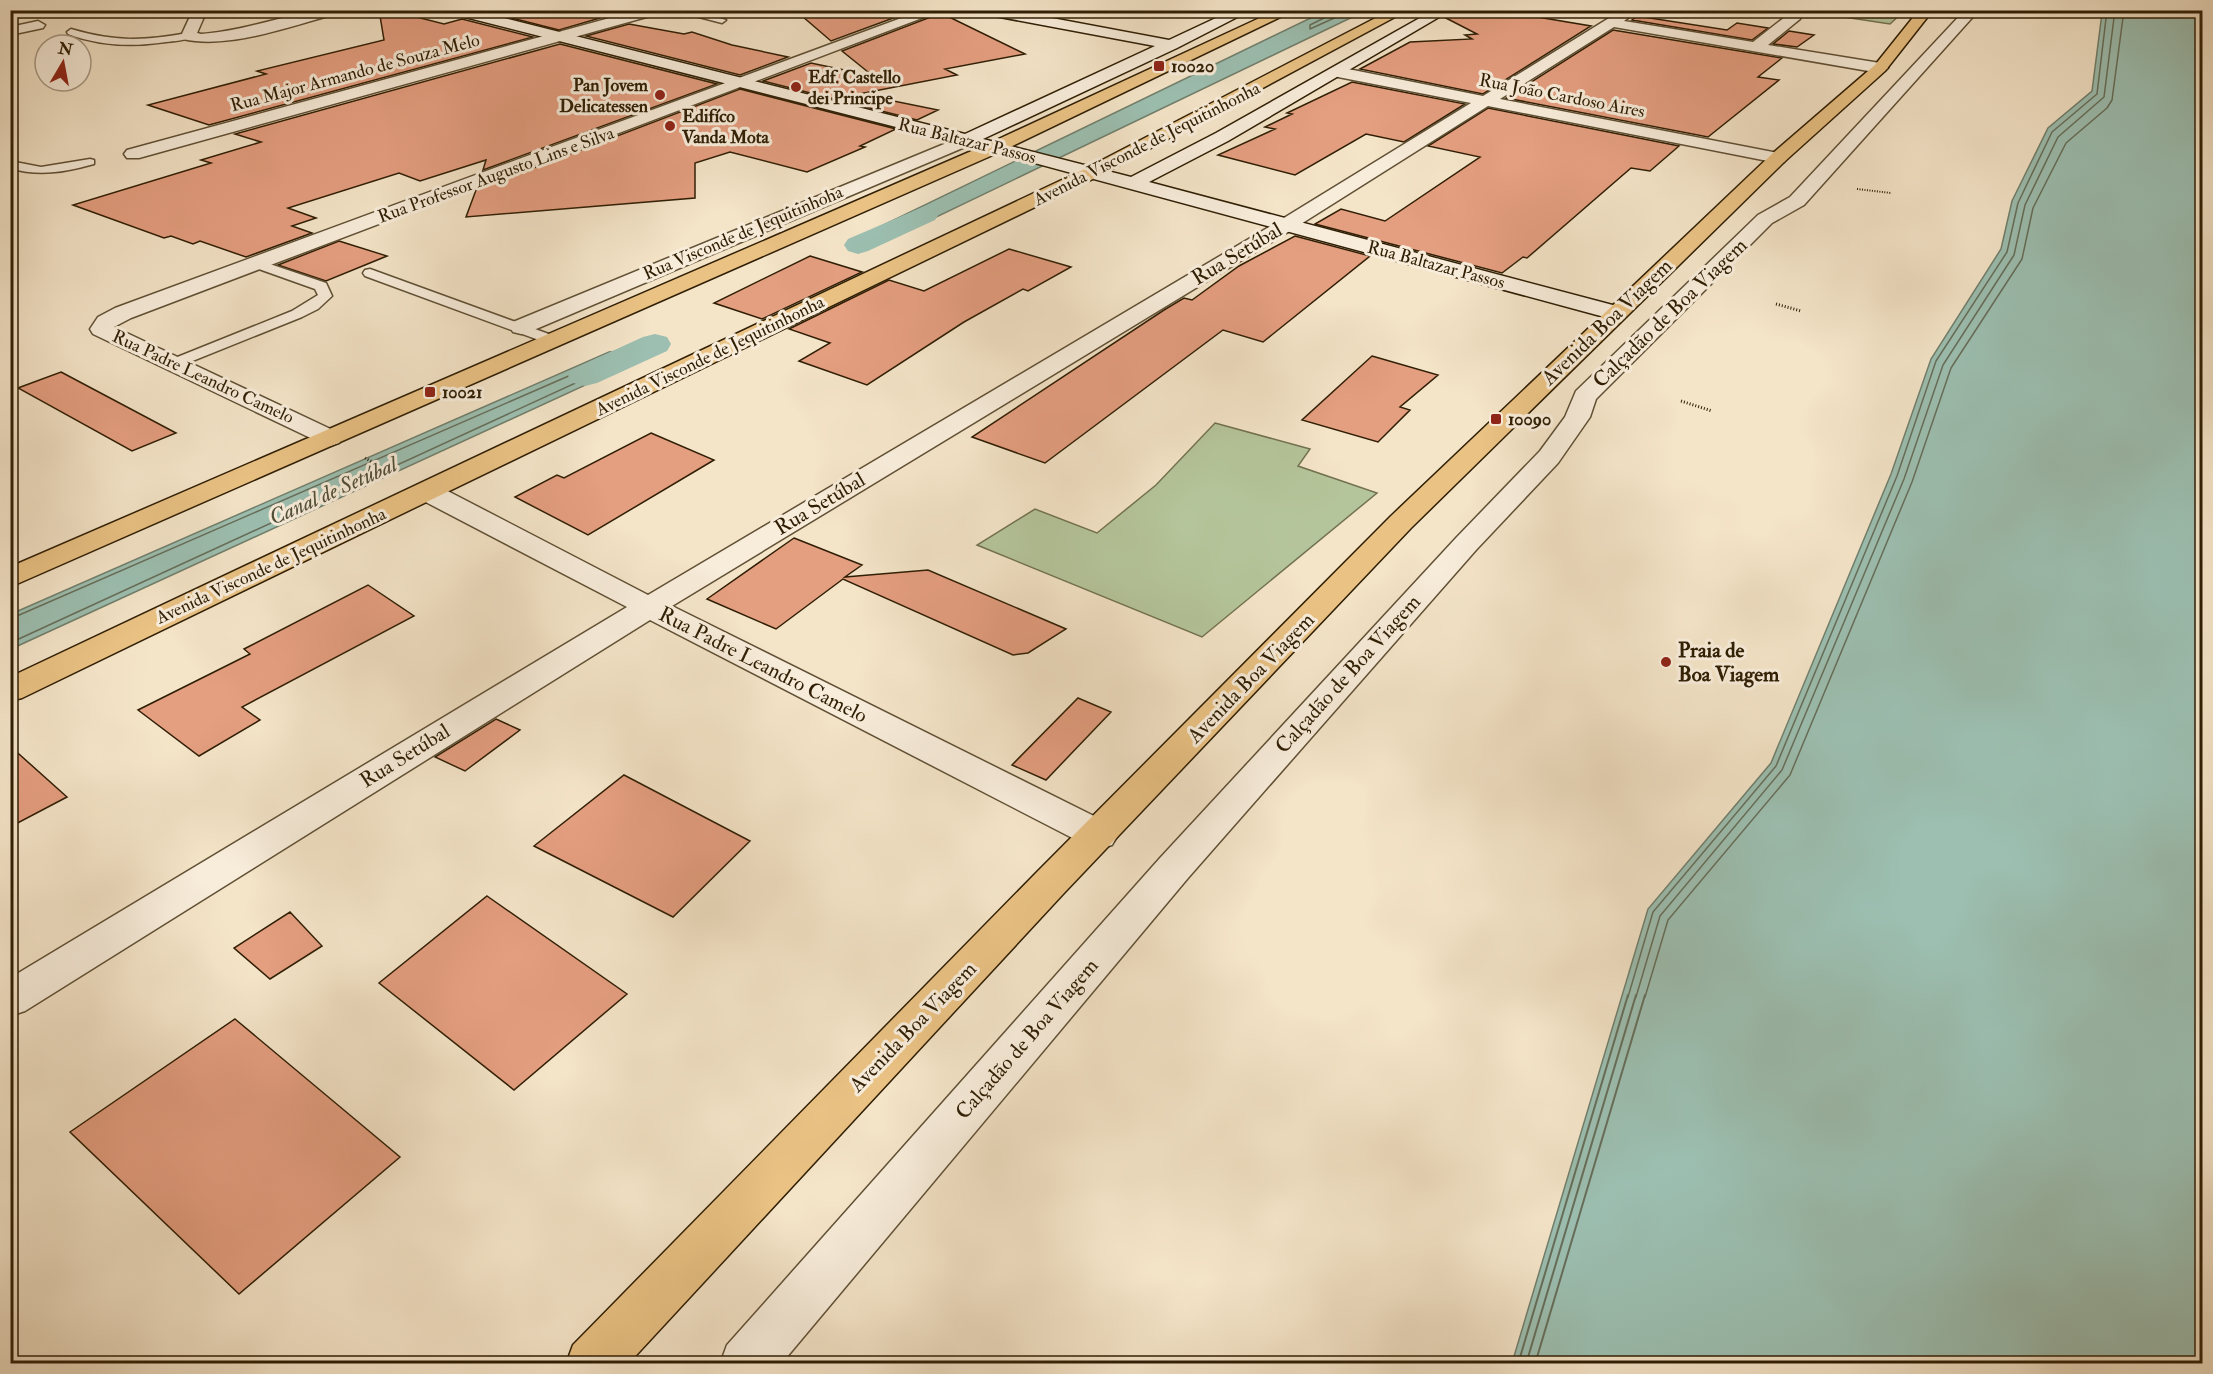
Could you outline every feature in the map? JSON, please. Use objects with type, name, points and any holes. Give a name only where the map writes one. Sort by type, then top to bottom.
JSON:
[{"type":"main road","points":[[10,578],[996,147],[1289,10]]},
{"type":"main road","name":"Avenida Visconde de Jequitinhonha","points":[[10,690],[428,492],[1084,171],[1249,93],[1402,10]]},
{"type":"main road","name":"Avenida Boa Viagem","points":[[592,1364],[1050,883],[1099,836],[1401,522],[1778,158],[1880,68],[1927,10]]},
{"type":"main road","points":[[1249,93],[1271,110]]},
{"type":"street","points":[[200,10],[188,36],[200,38],[228,35],[334,10]]},
{"type":"street","name":"Rua Baltazar Passos","points":[[454,10],[996,147],[1616,313]]},
{"type":"street","name":"Rua Major Armando de Souza Melo","points":[[133,154],[656,10]]},
{"type":"street","name":"Rua Professor Augusto Lins e Silva","points":[[258,264],[937,10]]},
{"type":"street","points":[[984,10],[1172,45]]},
{"type":"street","points":[[966,140],[1245,10]]},
{"type":"street","name":"Avenida Visconde de Jequitinhonha","points":[[1132,184],[1271,110],[1445,10]]},
{"type":"street","name":"Rua Setúbal","points":[[10,999],[649,607],[1286,225],[1632,10]]},
{"type":"street","name":"Calçadão de Boa Viagem","points":[[746,1364],[1174,868],[1466,544],[1549,457],[1577,417],[1585,396],[1765,219],[1797,201],[1973,10]]},
{"type":"street","points":[[1756,47],[1795,16]]},
{"type":"street","points":[[1612,23],[1880,68]]},
{"type":"street","points":[[10,31],[38,25]]},
{"type":"street","name":"Rua João Cardoso Aires","points":[[1338,72],[1778,158]]},
{"type":"street","name":"Rua Visconde de Jequitinhoha","points":[[521,327],[966,140]]},
{"type":"street","name":"Rua Padre Leandro Camelo","points":[[258,264],[123,313],[106,322],[101,329],[330,438]]},
{"type":"street","name":"Rua Padre Leandro Camelo","points":[[428,492],[1099,836]]},
{"type":"lane","points":[[676,10],[722,20]]},
{"type":"lane","points":[[689,13],[699,10]]},
{"type":"lane","points":[[71,32],[90,39],[115,41],[188,36]]},
{"type":"lane","points":[[10,164],[26,170],[51,171],[90,162]]},
{"type":"lane","points":[[175,363],[297,314],[313,306],[325,296],[321,286],[258,264]]},
{"type":"lane","points":[[370,273],[552,340]]},
{"type":"path","points":[[1857,189],[1891,193]]},
{"type":"path","points":[[1776,304],[1801,311]]},
{"type":"path","points":[[1681,401],[1712,411]]},
{"type":"path","points":[[357,453],[393,474]]},
{"type":"shaded area","points":[[1804,11],[1904,11],[1890,24]]},
{"type":"shaded area","points":[[1215,423],[1310,449],[1298,466],[1377,493],[1202,637],[977,545],[1035,509],[1097,533],[1156,485]]},
{"type":"water","points":[[1325,11],[1365,11],[905,232],[868,240],[875,229]]},
{"type":"water","points":[[2099,11],[2202,11],[2202,1363],[1512,1363],[1648,909],[1771,763],[1891,474],[1931,359],[2001,249],[2012,201],[2048,128],[2092,91],[2102,13]]},
{"type":"water","points":[[644,349],[629,365],[11,649],[11,614],[609,352]]},
{"type":"building","points":[[379,10],[389,10],[444,24],[462,19],[533,37],[209,125],[148,105],[266,74],[257,71],[384,40]]},
{"type":"building","points":[[492,10],[559,10],[600,18],[559,30],[488,12]]},
{"type":"building","points":[[795,10],[915,10],[831,41]]},
{"type":"building","points":[[1453,10],[1496,10],[1591,26],[1483,94],[1360,69],[1410,42],[1472,39],[1465,35],[1477,34],[1444,17]]},
{"type":"building","points":[[941,13],[1025,54],[945,69],[957,75],[859,94],[938,110],[917,120],[763,81],[811,63],[873,76],[842,51]]},
{"type":"building","points":[[1637,16],[1727,30],[1737,23],[1768,28],[1752,40],[1632,20]]},
{"type":"building","points":[[629,24],[684,34],[692,32],[732,45],[788,57],[740,75],[586,36]]},
{"type":"building","points":[[1613,30],[1782,58],[1758,77],[1779,80],[1708,137],[1506,98]]},
{"type":"building","points":[[1789,31],[1814,35],[1797,47],[1773,44]]},
{"type":"building","points":[[560,44],[717,84],[483,170],[486,160],[420,181],[399,173],[288,208],[316,218],[292,226],[312,233],[246,257],[200,241],[193,244],[171,236],[164,238],[73,205],[211,163],[201,160],[261,142],[235,134]]},
{"type":"building","points":[[1352,82],[1465,104],[1404,142],[1366,134],[1295,175],[1218,155],[1275,129],[1265,127],[1292,114],[1287,113]]},
{"type":"building","points":[[740,89],[896,129],[860,146],[865,147],[807,172],[730,152],[695,163],[695,198],[466,217],[476,190]]},
{"type":"building","points":[[1488,108],[1679,146],[1650,171],[1631,168],[1527,258],[1523,257],[1502,273],[1315,224],[1341,209],[1385,221],[1480,157],[1428,146]]},
{"type":"building","points":[[1295,236],[1370,256],[1263,342],[1223,330],[1045,463],[972,437],[1164,310],[1184,298],[1192,300],[1239,266]]},
{"type":"building","points":[[339,241],[387,256],[326,281],[278,265]]},
{"type":"building","points":[[1009,249],[1071,267],[1028,291],[1023,289],[964,322],[867,385],[799,361],[830,343],[789,329],[889,280],[924,291]]},
{"type":"building","points":[[810,256],[862,272],[762,319],[714,303]]},
{"type":"building","points":[[1372,356],[1438,375],[1400,407],[1410,410],[1378,442],[1302,420]]},
{"type":"building","points":[[61,372],[176,433],[132,451],[18,388]]},
{"type":"building","points":[[651,433],[714,460],[588,535],[515,497],[557,475],[564,478]]},
{"type":"building","points":[[794,538],[862,565],[845,577],[928,570],[1066,629],[1028,653],[1013,655],[843,579],[776,629],[707,599]]},
{"type":"building","points":[[368,585],[414,616],[242,707],[260,720],[199,756],[138,710],[250,654],[244,649]]},
{"type":"building","points":[[1078,698],[1111,712],[1046,780],[1012,765]]},
{"type":"building","points":[[496,719],[520,730],[465,771],[435,757]]},
{"type":"building","points":[[10,746],[67,797],[10,827]]},
{"type":"building","points":[[624,775],[750,841],[673,917],[534,846]]},
{"type":"building","points":[[487,896],[627,994],[514,1090],[379,983]]},
{"type":"building","points":[[290,912],[322,946],[270,979],[234,948]]},
{"type":"building","points":[[235,1019],[400,1157],[239,1294],[70,1132]]},
{"type":"waterway","points":[[858,245],[925,214]]},
{"type":"waterway","name":"Canal de Setúbal","points":[[585,376],[655,344]]},
{"type":"place","name":"10020","points":[[1159,66]]},
{"type":"place","name":"Edf. Castello dei Principe","points":[[796,87]]},
{"type":"place","name":"Pan Jovem Delicatessen","points":[[660,95]]},
{"type":"place","name":"Edifíco Vanda Mota","points":[[670,126]]},
{"type":"place","name":"10021","points":[[430,392]]},
{"type":"place","name":"10090","points":[[1496,419]]},
{"type":"place","name":"Praia de Boa Viagem","points":[[1666,662]]}]
